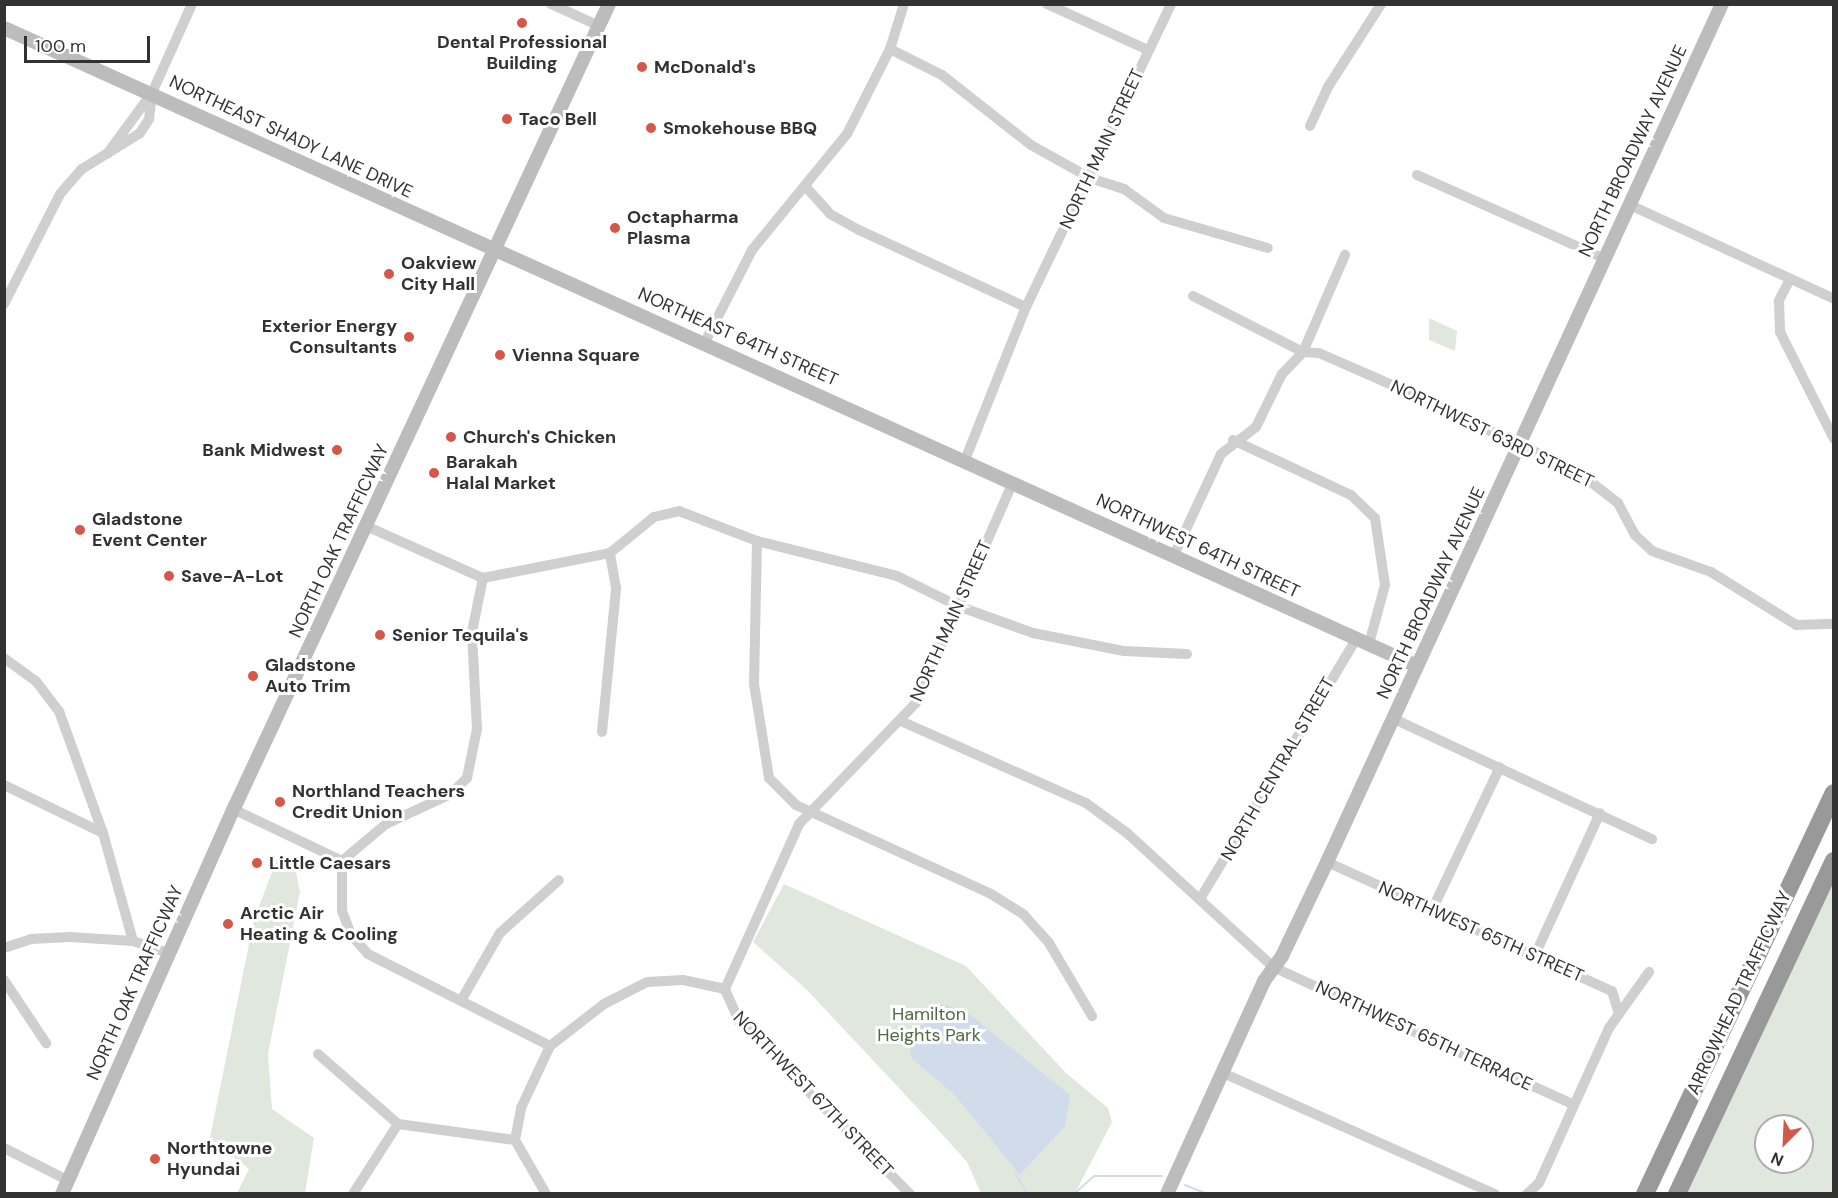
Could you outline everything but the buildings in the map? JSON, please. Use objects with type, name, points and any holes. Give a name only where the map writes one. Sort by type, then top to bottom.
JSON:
[{"type":"highway","name":"ARROWHEAD TRAFFICWAY","points":[[1645,1194],[1833,793]]},
{"type":"highway","name":"ARROWHEAD TRAFFICWAY","points":[[1677,1194],[1833,861]]},
{"type":"street","points":[[4,304],[60,194],[82,169],[140,133],[149,119],[152,93],[192,4]]},
{"type":"street","points":[[551,4],[599,26]]},
{"type":"street","name":"NORTH OAK TRAFFICWAY","points":[[62,1194],[233,808],[497,248],[609,4]]},
{"type":"street","points":[[705,342],[738,271],[847,134],[890,49],[904,4]]},
{"type":"street","points":[[1047,4],[1148,50]]},
{"type":"street","name":"NORTH MAIN STREET","points":[[965,460],[1026,307],[1090,178],[1171,4]]},
{"type":"street","points":[[1310,126],[1328,87],[1381,4]]},
{"type":"street","name":"NORTH BROADWAY AVENUE","points":[[1167,1194],[1273,967],[1327,862],[1603,258],[1630,205],[1722,4]]},
{"type":"street","name":"NORTHEAST SHADY LANE DRIVE","points":[[4,28],[497,248]]},
{"type":"street","points":[[890,49],[942,75],[1007,130],[1090,178],[1124,189],[1182,226],[1268,248]]},
{"type":"street","points":[[1417,175],[1603,258]]},
{"type":"street","points":[[806,187],[830,214],[1026,307]]},
{"type":"street","points":[[1630,205],[1833,299]]},
{"type":"street","name":"NORTHEAST 64TH STREET","points":[[497,248],[965,460]]},
{"type":"street","points":[[1174,555],[1217,462],[1233,440],[1256,427],[1282,374],[1303,352],[1345,255]]},
{"type":"street","points":[[1790,279],[1779,301],[1780,332],[1833,439]]},
{"type":"street","name":"NORTHWEST 63RD STREET","points":[[1192,296],[1303,352],[1319,354],[1519,446],[1603,488],[1652,551],[1711,572],[1796,625],[1833,624]]},
{"type":"street","name":"NORTH CENTRAL STREET","points":[[1200,899],[1363,641],[1385,585],[1375,518],[1351,495],[1233,440]]},
{"type":"street","name":"NORTHWEST 64TH STREET","points":[[965,460],[1416,665]]},
{"type":"street","name":"NORTH MAIN STREET","points":[[725,989],[790,838],[808,812],[903,722],[1013,482]]},
{"type":"street","points":[[366,526],[483,578],[610,553],[669,511],[757,541],[897,576],[958,606],[1069,642],[1187,654]]},
{"type":"street","points":[[757,541],[757,730],[769,778],[808,812],[991,894],[1024,915],[1048,943],[1092,1016]]},
{"type":"street","points":[[602,732],[616,588],[610,553]]},
{"type":"street","points":[[483,578],[472,632],[477,729],[467,778],[451,794],[386,824],[342,861],[342,911],[359,945],[550,1046]]},
{"type":"street","points":[[4,658],[36,681],[59,711],[103,833],[133,941]]},
{"type":"street","points":[[1392,718],[1652,839]]},
{"type":"street","points":[[903,722],[1086,803],[1200,899],[1273,967]]},
{"type":"street","points":[[1432,910],[1500,767]]},
{"type":"street","points":[[4,785],[103,833]]},
{"type":"street","points":[[233,808],[342,861]]},
{"type":"street","points":[[1535,955],[1600,813]]},
{"type":"street","name":"NORTHWEST 65TH STREET","points":[[1327,862],[1612,991],[1619,1014]]},
{"type":"street","points":[[462,999],[500,933],[559,880]]},
{"type":"street","points":[[4,948],[43,937],[133,941],[167,953]]},
{"type":"street","name":"NORTHWEST 65TH TERRACE","points":[[1273,967],[1574,1105]]},
{"type":"street","points":[[1527,1194],[1539,1183],[1619,1014],[1649,972]]},
{"type":"street","points":[[4,980],[46,1043]]},
{"type":"street","points":[[546,1194],[515,1140],[521,1108],[550,1046],[604,1004],[647,982],[683,980],[725,989]]},
{"type":"street","name":"NORTHWEST 67TH STREET","points":[[725,989],[739,1021],[910,1194]]},
{"type":"street","points":[[318,1054],[398,1124],[515,1140]]},
{"type":"street","points":[[1222,1073],[1495,1194]]},
{"type":"street","points":[[353,1194],[398,1124]]},
{"type":"street","points":[[4,1148],[67,1180]]},
{"type":"green space","points":[[1429,318],[1457,331],[1455,351],[1429,340]]},
{"type":"green space","points":[[279,854],[294,862],[300,892],[268,1054],[272,1109],[314,1138],[305,1193],[237,1193],[249,1169],[210,1138],[254,919]]},
{"type":"green space","points":[[1833,881],[1833,1193],[1687,1194]]},
{"type":"green space","name":"Hamilton Heights Park","points":[[784,884],[966,966],[1066,1073],[1108,1108],[1112,1122],[1075,1193],[981,1193],[967,1162],[942,1134],[807,990],[753,942]]},
{"type":"water","points":[[941,1004],[964,1010],[1070,1095],[1065,1126],[1020,1175],[954,1094],[912,1059],[908,1040]]},
{"type":"waterway","points":[[1016,1175],[1028,1194]]},
{"type":"waterway","points":[[1074,1194],[1094,1176],[1162,1176]]},
{"type":"waterway","points":[[1185,1185],[1207,1194]]},
{"type":"place","name":"Dental Professional Building","points":[[522,23]]},
{"type":"place","name":"McDonald's","points":[[642,67]]},
{"type":"place","name":"Taco Bell","points":[[507,119]]},
{"type":"place","name":"Smokehouse BBQ","points":[[651,128]]},
{"type":"place","name":"Octapharma Plasma","points":[[615,228]]},
{"type":"place","name":"Oakview City Hall","points":[[389,274]]},
{"type":"place","name":"Exterior Energy Consultants","points":[[409,337]]},
{"type":"place","name":"Vienna Square","points":[[500,355]]},
{"type":"place","name":"Church's Chicken","points":[[451,437]]},
{"type":"place","name":"Bank Midwest","points":[[337,450]]},
{"type":"place","name":"Barakah Halal Market","points":[[434,473]]},
{"type":"place","name":"Gladstone Event Center","points":[[80,530]]},
{"type":"place","name":"Save-A-Lot","points":[[169,576]]},
{"type":"place","name":"Senior Tequila's","points":[[380,635]]},
{"type":"place","name":"Gladstone Auto Trim","points":[[253,676]]},
{"type":"place","name":"Northland Teachers Credit Union","points":[[280,802]]},
{"type":"place","name":"Little Caesars","points":[[257,863]]},
{"type":"place","name":"Arctic Air Heating & Cooling","points":[[228,924]]},
{"type":"place","name":"Northtowne Hyundai","points":[[155,1159]]}]
